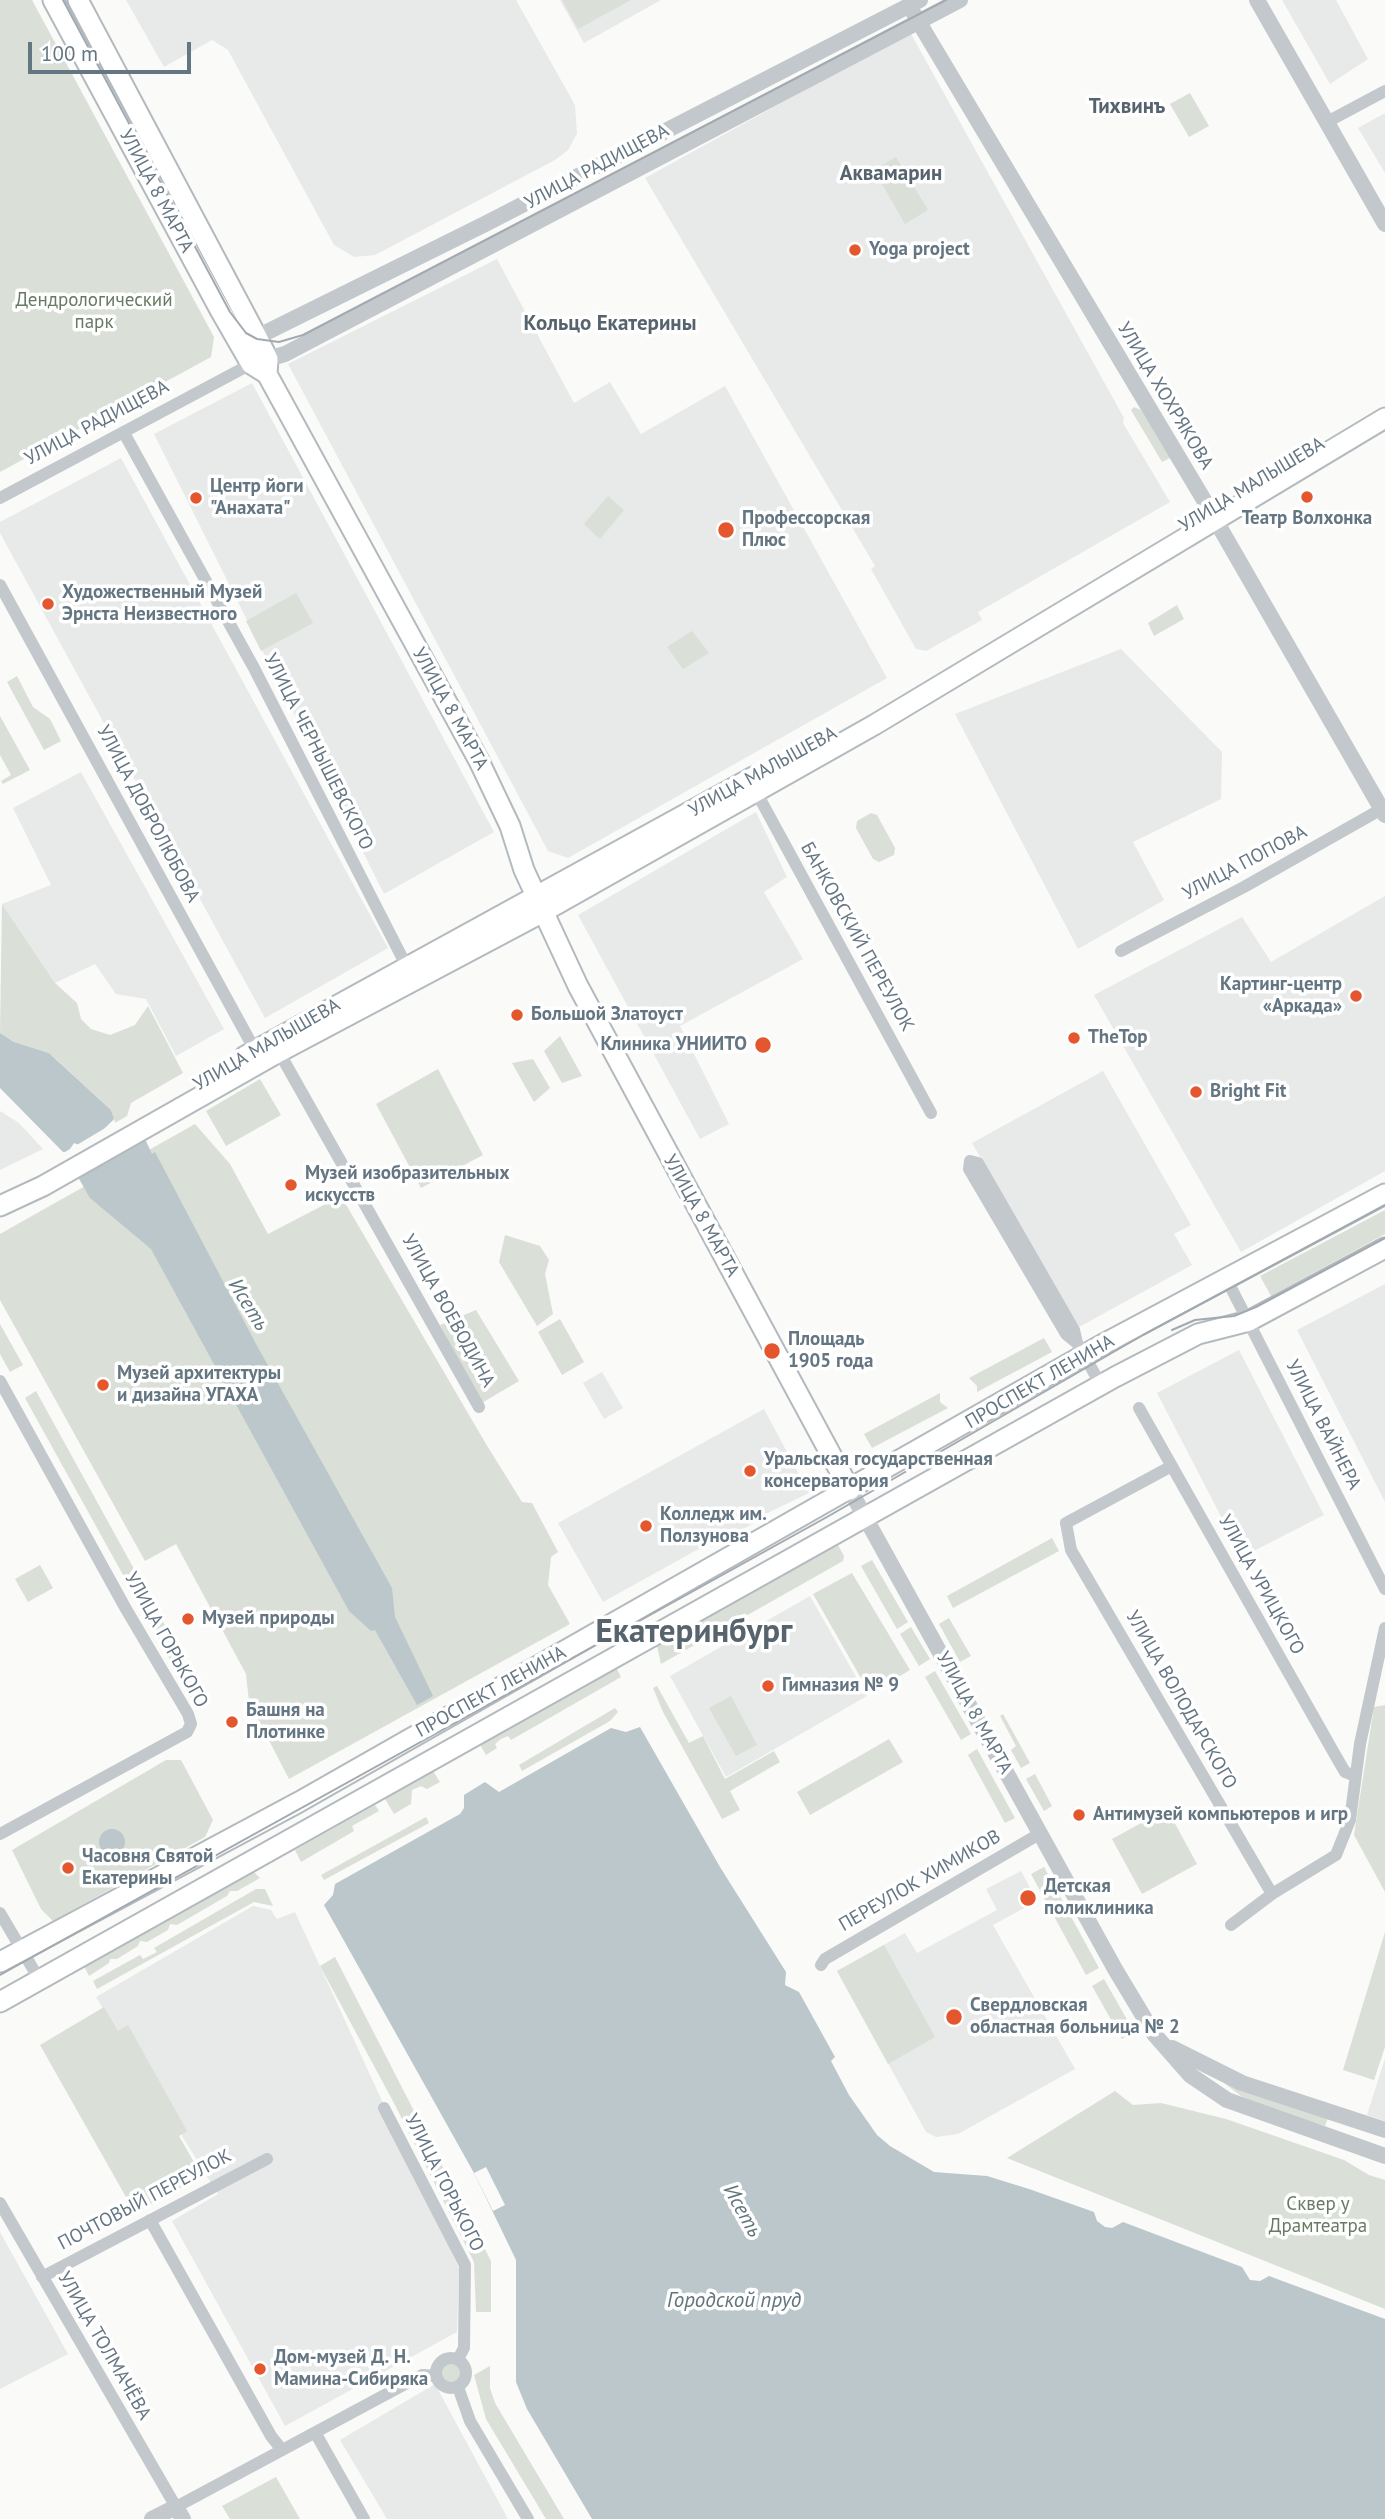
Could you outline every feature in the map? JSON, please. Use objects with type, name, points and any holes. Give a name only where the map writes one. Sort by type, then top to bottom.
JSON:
[{"type":"main road","name":"УЛИЦА 8 МАРТА","points":[[53,0],[262,366],[492,785],[539,904],[640,1105],[850,1490]]},
{"type":"main road","name":"УЛИЦА 8 МАРТА","points":[[78,0],[257,337],[262,366]]},
{"type":"main road","name":"УЛИЦА МАЛЫШЕВА","points":[[1212,515],[1385,405]]},
{"type":"main road","name":"УЛИЦА МАЛЫШЕВА","points":[[65,1166],[258,1056],[752,785],[1212,515],[1385,418]]},
{"type":"main road","name":"УЛИЦА МАЛЫШЕВА","points":[[258,1056],[279,1052],[410,974]]},
{"type":"main road","points":[[0,1192],[65,1166]]},
{"type":"main road","points":[[0,1206],[65,1166]]},
{"type":"main road","name":"ПРОСПЕКТ ЛЕНИНА","points":[[0,1962],[299,1802],[850,1490],[1080,1349],[1226,1278],[1385,1194]]},
{"type":"main road","name":"ПРОСПЕКТ ЛЕНИНА","points":[[0,2002],[1101,1385],[1198,1334],[1249,1321],[1385,1248]]},
{"type":"street","name":"УЛИЦА РАДИЩЕВА","points":[[0,498],[124,433],[262,366],[960,0]]},
{"type":"street","points":[[1257,0],[1385,224]]},
{"type":"street","name":"УЛИЦА РАДИЩЕВА","points":[[257,337],[497,218],[912,2]]},
{"type":"street","name":"УЛИЦА ХОХРЯКОВА","points":[[912,2],[918,22],[1212,515],[1384,810]]},
{"type":"street","points":[[1327,122],[1385,91]]},
{"type":"street","name":"УЛИЦА ЧЕРНЫШЕВСКОГО","points":[[124,433],[254,668],[410,974]]},
{"type":"street","name":"УЛИЦА ДОБРОЛЮБОВА","points":[[0,585],[258,1056]]},
{"type":"street","name":"БАНКОВСКИЙ ПЕРЕУЛОК","points":[[752,785],[932,1113]]},
{"type":"street","name":"УЛИЦА ПОПОВА","points":[[1121,951],[1384,810]]},
{"type":"street","name":"УЛИЦА ВОЕВОДИНА","points":[[279,1052],[479,1407]]},
{"type":"street","points":[[1080,1349],[1066,1334],[1039,1288],[969,1168],[970,1161],[978,1163],[981,1168],[1074,1330],[1080,1349],[1101,1385]]},
{"type":"street","name":"УЛИЦА ВАЙНЕРА","points":[[1226,1278],[1385,1589]]},
{"type":"street","name":"УЛИЦА ГОРЬКОГО","points":[[0,1381],[126,1609],[188,1714],[191,1724],[187,1732],[0,1834]]},
{"type":"street","name":"УЛИЦА УРИЦКОГО","points":[[1139,1408],[1345,1772],[1355,1776]]},
{"type":"street","name":"УЛИЦА ВОЛОДАРСКОГО","points":[[1170,1467],[1066,1523],[1071,1550],[1272,1894]]},
{"type":"street","name":"УЛИЦА 8 МАРТА","points":[[850,1490],[1137,2007],[1164,2044],[1190,2075],[1227,2100],[1385,2156]]},
{"type":"street","points":[[1231,1925],[1272,1894],[1336,1855],[1350,1820],[1355,1776],[1380,1687],[1385,1628]]},
{"type":"street","name":"ПЕРЕУЛОК ХИМИКОВ","points":[[821,1965],[825,1958],[1041,1833]]},
{"type":"street","points":[[0,1913],[39,1979]]},
{"type":"street","points":[[1164,2044],[1242,2083],[1385,2130]]},
{"type":"street","name":"УЛИЦА ГОРЬКОГО","points":[[384,2108],[465,2265],[464,2348],[458,2359],[465,2366],[466,2375],[458,2387],[470,2421],[528,2519]]},
{"type":"street","name":"ПОЧТОВЫЙ ПЕРЕУЛОК","points":[[42,2277],[267,2159]]},
{"type":"street","name":"УЛИЦА ТОЛМАЧЁВА","points":[[0,2203],[180,2513]]},
{"type":"street","points":[[150,2220],[282,2450]]},
{"type":"street","points":[[436,2376],[440,2362],[448,2358],[458,2359]]},
{"type":"street","points":[[152,2519],[180,2513],[282,2450],[422,2375],[436,2376],[444,2387],[458,2387]]},
{"type":"street","points":[[316,2434],[364,2519]]},
{"type":"shaded area","points":[[126,0],[516,0],[575,105],[577,134],[568,150],[555,160],[375,255],[354,257],[334,245],[228,50],[212,40],[164,67]]},
{"type":"shaded area","points":[[560,0],[661,0],[584,43]]},
{"type":"shaded area","points":[[1282,0],[1336,0],[1368,59],[1330,84]]},
{"type":"shaded area","points":[[910,32],[1124,418],[1123,423],[1170,502],[978,612],[982,620],[926,651],[916,649],[871,569],[875,566],[645,178]]},
{"type":"shaded area","points":[[1385,113],[1385,173],[1358,128]]},
{"type":"shaded area","points":[[497,259],[574,403],[610,382],[641,434],[725,386],[887,678],[568,858],[548,851],[288,364]]},
{"type":"shaded area","points":[[252,383],[494,832],[384,894],[154,434]]},
{"type":"shaded area","points":[[121,458],[388,948],[265,1018],[0,533],[0,522]]},
{"type":"shaded area","points":[[1121,649],[1222,752],[1221,799],[1133,842],[1164,900],[1078,949],[955,714]]},
{"type":"shaded area","points":[[81,772],[224,1029],[176,1056],[146,999],[116,994],[95,964],[55,983],[2,904],[51,885],[13,808]]},
{"type":"shaded area","points":[[756,812],[787,877],[764,892],[803,959],[680,1026],[729,1124],[700,1139],[578,915]]},
{"type":"shaded area","points":[[1385,896],[1385,1171],[1241,1252],[1094,995],[1242,917],[1271,962]]},
{"type":"shaded area","points":[[1103,1071],[1191,1225],[1174,1234],[1192,1265],[1079,1327],[972,1143]]},
{"type":"shaded area","points":[[0,1111],[19,1123],[43,1149],[0,1170]]},
{"type":"shaded area","points":[[1385,1284],[1385,1502],[1297,1330]]},
{"type":"shaded area","points":[[1239,1350],[1324,1515],[1242,1557],[1157,1393]]},
{"type":"shaded area","points":[[602,1372],[623,1408],[604,1419],[583,1383]]},
{"type":"shaded area","name":"Колледж им. Ползунова","points":[[764,1409],[809,1493],[753,1520],[754,1523],[736,1533],[733,1530],[603,1602],[558,1523]]},
{"type":"shaded area","name":"Гимназия № 9","points":[[810,1596],[867,1696],[726,1777],[670,1676]]},
{"type":"shaded area","name":"Свердловская областная больница № 2","points":[[1021,1871],[1037,1901],[993,1925],[1075,2069],[958,2134],[936,2137],[926,2132],[837,1971],[905,1933],[917,1953],[997,1910],[986,1889]]},
{"type":"shaded area","points":[[253,1906],[271,1910],[277,1919],[295,1912],[459,2268],[457,2332],[285,2426],[172,2221],[218,2194],[96,1997]]},
{"type":"shaded area","points":[[1385,2058],[1385,2121],[1367,2115]]},
{"type":"shaded area","points":[[0,2232],[68,2354],[0,2389]]},
{"type":"shaded area","points":[[435,2384],[508,2519],[387,2519],[340,2440]]},
{"type":"green space","name":"Дендрологический парк","points":[[0,0],[32,0],[214,337],[211,357],[0,472]]},
{"type":"green space","points":[[562,0],[631,0],[578,29]]},
{"type":"green space","points":[[1190,93],[1209,126],[1189,137],[1170,104]]},
{"type":"green space","points":[[896,157],[928,210],[905,224],[874,170]]},
{"type":"green space","points":[[1134,407],[1141,410],[1170,458],[1162,462],[1131,410]]},
{"type":"green space","points":[[608,496],[624,510],[600,539],[584,524]]},
{"type":"green space","points":[[296,593],[313,623],[261,651],[246,621]]},
{"type":"green space","points":[[1177,605],[1184,619],[1154,636],[1148,623]]},
{"type":"green space","points":[[692,631],[709,653],[683,669],[667,647]]},
{"type":"green space","points":[[17,676],[33,707],[50,719],[61,741],[44,750],[7,682]]},
{"type":"green space","points":[[0,716],[30,770],[3,784],[1,781],[11,775],[0,755]]},
{"type":"green space","points":[[871,813],[877,815],[895,848],[894,855],[879,862],[873,859],[856,828],[857,821]]},
{"type":"green space","points":[[2,904],[55,983],[77,1003],[81,1019],[91,1029],[110,1035],[135,1025],[148,1006],[183,1073],[131,1103],[127,1116],[115,1123],[111,1110],[49,1053],[14,1042],[0,1033]]},
{"type":"green space","points":[[560,1036],[582,1076],[562,1083],[544,1051]]},
{"type":"green space","points":[[533,1059],[550,1088],[534,1102],[512,1063]]},
{"type":"green space","points":[[438,1069],[483,1155],[421,1188],[376,1104]]},
{"type":"green space","points":[[260,1079],[281,1115],[226,1146],[206,1111]]},
{"type":"green space","points":[[195,1124],[230,1164],[268,1234],[341,1196],[522,1502],[532,1503],[558,1552],[551,1557],[548,1585],[570,1624],[289,1779],[249,1702],[246,1674],[176,1544],[145,1561],[0,1300],[0,1234]]},
{"type":"green space","points":[[1385,1210],[1385,1234],[1271,1296],[1260,1276]]},
{"type":"green space","points":[[505,1235],[540,1246],[549,1260],[545,1274],[553,1314],[537,1326],[499,1262]]},
{"type":"green space","points":[[476,1310],[519,1381],[480,1404],[440,1325]]},
{"type":"green space","points":[[560,1319],[584,1362],[562,1375],[538,1332]]},
{"type":"green space","points":[[0,1324],[23,1365],[10,1372],[0,1354]]},
{"type":"green space","points":[[1044,1338],[1052,1352],[977,1392],[977,1386],[969,1378]]},
{"type":"green space","points":[[36,1391],[204,1696],[194,1703],[25,1398]]},
{"type":"green space","points":[[940,1393],[940,1402],[948,1408],[872,1448],[864,1434]]},
{"type":"green space","points":[[1052,1538],[1059,1551],[953,1608],[947,1596]]},
{"type":"green space","points":[[838,1545],[844,1556],[843,1561],[661,1664],[657,1646],[662,1641]]},
{"type":"green space","points":[[872,1560],[908,1622],[897,1629],[861,1566]]},
{"type":"green space","points":[[40,1565],[53,1588],[28,1602],[15,1579]]},
{"type":"green space","points":[[852,1573],[910,1670],[870,1694],[813,1594]]},
{"type":"green space","points":[[949,1618],[971,1656],[960,1662],[939,1624]]},
{"type":"green space","points":[[911,1627],[930,1659],[919,1666],[900,1634]]},
{"type":"green space","points":[[615,1665],[621,1677],[511,1740],[508,1736],[501,1739],[495,1744],[497,1748],[486,1755],[478,1741]]},
{"type":"green space","points":[[935,1671],[971,1734],[961,1740],[925,1677]]},
{"type":"green space","points":[[657,1686],[689,1743],[703,1736],[725,1779],[774,1751],[780,1762],[730,1791],[740,1810],[722,1819],[663,1712],[653,1688]]},
{"type":"green space","points":[[731,1696],[757,1745],[736,1756],[709,1708]]},
{"type":"green space","points":[[1385,1705],[1385,1892],[1354,1835],[1374,1707]]},
{"type":"green space","points":[[615,1708],[618,1712],[610,1721],[522,1771],[519,1765]]},
{"type":"green space","points":[[1003,1714],[1030,1763],[1021,1768],[1011,1750],[1016,1746],[1000,1716]]},
{"type":"green space","points":[[889,1739],[903,1762],[810,1815],[797,1792]]},
{"type":"green space","points":[[977,1749],[1015,1818],[1005,1823],[968,1755]]},
{"type":"green space","points":[[166,1760],[181,1760],[213,1820],[205,1837],[53,1921],[41,1909],[12,1850]]},
{"type":"green space","points":[[433,1771],[440,1782],[427,1789],[421,1786],[412,1790],[411,1804],[394,1814],[385,1799]]},
{"type":"green space","points":[[1035,1774],[1052,1806],[1044,1811],[1026,1779]]},
{"type":"green space","points":[[375,1805],[379,1811],[352,1826],[354,1831],[301,1862],[295,1850]]},
{"type":"green space","points":[[1167,1809],[1197,1864],[1142,1894],[1112,1839]]},
{"type":"green space","points":[[426,1817],[429,1823],[324,1880],[321,1875]]},
{"type":"green space","points":[[1044,1867],[1099,1968],[1086,1975],[1031,1874]]},
{"type":"green space","points":[[252,1870],[260,1878],[237,1891],[230,1891],[227,1896],[177,1925],[170,1924],[168,1930],[147,1942],[140,1941],[138,1946],[117,1959],[110,1959],[109,1963],[89,1976],[83,1964]]},
{"type":"green space","points":[[256,1889],[265,1889],[273,1906],[254,1902],[97,1989],[93,1981],[140,1955],[143,1959],[157,1952],[154,1948]]},
{"type":"green space","points":[[1385,1932],[1385,2047],[1374,2080],[1343,2070]]},
{"type":"green space","points":[[884,1945],[935,2037],[888,2064],[837,1971]]},
{"type":"green space","points":[[335,1957],[491,2261],[491,2312],[476,2312],[474,2262],[394,2103],[320,1966]]},
{"type":"green space","points":[[1104,1979],[1134,2032],[1122,2039],[1092,1986]]},
{"type":"green space","points":[[104,2007],[118,2031],[128,2025],[187,2131],[179,2136],[202,2176],[135,2213],[40,2045]]},
{"type":"green space","points":[[1224,2083],[1328,2118],[1325,2126],[1263,2107],[1241,2096]]},
{"type":"green space","name":"Сквер у Драмтеатра","points":[[1115,2091],[1133,2105],[1161,2103],[1226,2119],[1344,2160],[1369,2175],[1385,2180],[1385,2309],[1007,2158]]},
{"type":"green space","points":[[450,2361],[459,2364],[462,2373],[459,2382],[450,2385],[441,2382],[438,2373],[441,2364]]},
{"type":"green space","points":[[490,2366],[490,2388],[495,2403],[564,2519],[546,2519],[486,2419],[474,2375]]},
{"type":"green space","points":[[276,2477],[300,2519],[230,2519],[222,2506]]},
{"type":"water","points":[[0,1033],[14,1042],[49,1053],[111,1110],[114,1119],[102,1131],[117,1154],[145,1139],[152,1154],[155,1152],[256,1344],[392,1588],[395,1617],[433,1696],[417,1705],[375,1630],[371,1631],[349,1611],[151,1249],[90,1198],[78,1177],[95,1167],[79,1145],[74,1143],[68,1152],[63,1152],[0,1088]]},
{"type":"water","name":"Городской пруд","points":[[640,1727],[720,1867],[786,1972],[785,1985],[799,1992],[835,2057],[831,2061],[849,2095],[877,2135],[890,2146],[934,2172],[987,2176],[1029,2189],[1094,2212],[1097,2221],[1105,2227],[1112,2228],[1123,2222],[1242,2267],[1250,2280],[1260,2281],[1269,2276],[1385,2319],[1385,2519],[592,2519],[527,2409],[516,2382],[516,2260],[474,2173],[324,1905],[333,1895],[335,1884],[460,1814],[464,1808],[464,1795],[485,1782],[499,1792],[611,1728],[626,1732]]},
{"type":"water","points":[[112,1829],[121,1833],[125,1842],[121,1851],[112,1855],[103,1851],[99,1842],[103,1833]]},
{"type":"pier","points":[[117,1121],[107,1131],[118,1148],[89,1165],[75,1147],[70,1155],[60,1155]]},
{"type":"pier","points":[[486,2167],[505,2205],[493,2211],[474,2173]]},
{"type":"tram line","points":[[63,0],[230,312],[246,333],[257,339],[279,342],[303,335],[946,0]]},
{"type":"tram line","points":[[0,1975],[827,1517],[1143,1335],[1385,1205]]},
{"type":"tram line","points":[[1172,1330],[1195,1320],[1234,1316],[1256,1307],[1385,1238]]},
{"type":"place","name":"Yoga projeсt","points":[[855,250]]},
{"type":"place","name":"Театр Волхонка","points":[[1307,497]]},
{"type":"place","name":"Центр йоги \"Анахата\"","points":[[196,498]]},
{"type":"place","name":"Профессорская Плюс","points":[[726,530]]},
{"type":"place","name":"Художественный Музей Эрнста Неизвестного","points":[[48,604]]},
{"type":"place","name":"Картинг-центр «Аркада»","points":[[1356,996]]},
{"type":"place","name":"Большой Златоуст","points":[[517,1015]]},
{"type":"place","name":"TheTop","points":[[1074,1038]]},
{"type":"place","name":"Клиника УНИИТО","points":[[763,1045]]},
{"type":"place","name":"Bright Fit","points":[[1196,1092]]},
{"type":"place","name":"Музей изобразительных искусств","points":[[291,1185]]},
{"type":"place","name":"Площадь 1905 года","points":[[772,1351]]},
{"type":"place","name":"Музей архитектуры и дизайна УГАХА","points":[[103,1385]]},
{"type":"place","name":"Уральская государственная консерватория","points":[[750,1471]]},
{"type":"place","name":"Колледж им. Ползунова","points":[[646,1526]]},
{"type":"place","name":"Музей природы","points":[[188,1619]]},
{"type":"place","name":"Гимназия № 9","points":[[768,1686]]},
{"type":"place","name":"Башня на Плотинке","points":[[232,1722]]},
{"type":"place","name":"Антимузей компьютеров и игр","points":[[1079,1815]]},
{"type":"place","name":"Часовня Святой Екатерины","points":[[68,1868]]},
{"type":"place","name":"Детская поликлиника","points":[[1028,1898]]},
{"type":"place","name":"Свердловская областная больница № 2","points":[[954,2017]]},
{"type":"place","name":"Дом-музей Д. Н. Мамина-Сибиряка","points":[[260,2369]]},
{"type":"district","name":"Тихвинъ","points":[[1127,107]]},
{"type":"district","name":"Аквамарин","points":[[891,174]]},
{"type":"district","name":"Кольцо Екатерины","points":[[610,324]]},
{"type":"district","name":"Екатеринбург","points":[[694,1633]]},
{"type":"water label","name":"Исеть","points":[[248,1305]]},
{"type":"water label","name":"Исеть","points":[[742,2211]]}]
